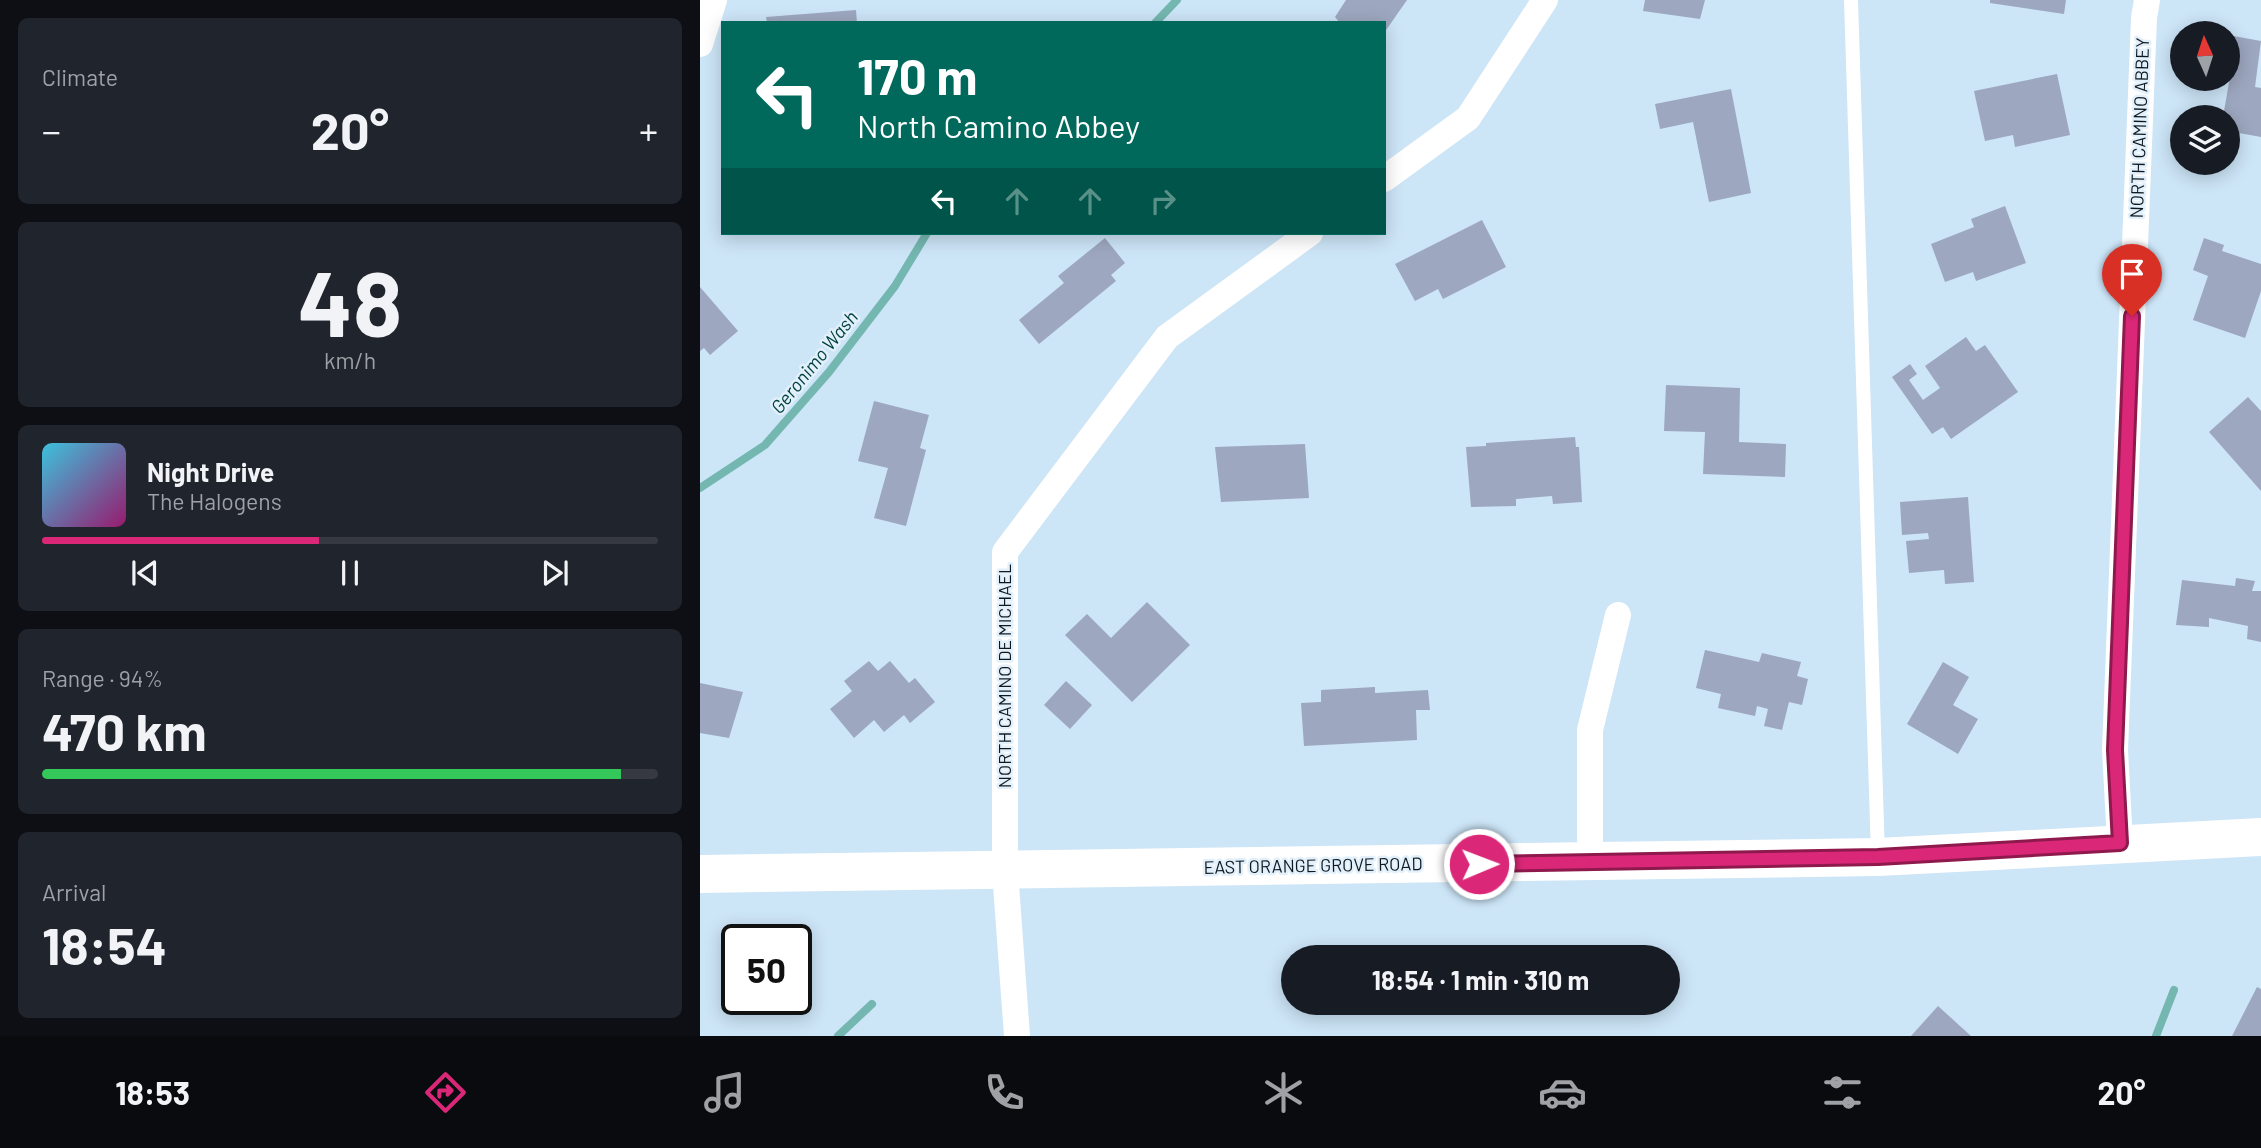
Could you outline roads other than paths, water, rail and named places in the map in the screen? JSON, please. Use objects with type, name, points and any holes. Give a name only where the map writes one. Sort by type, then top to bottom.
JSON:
[{"type":"main road","name":"EAST ORANGE GROVE ROAD","points":[[700,874],[1878,857],[2261,837]]},
{"type":"street","points":[[700,44],[714,0]]},
{"type":"street","points":[[1386,178],[1468,118],[1545,0]]},
{"type":"street","name":"NORTH CAMINO ABBEY","points":[[2120,843],[2115,750],[2147,0]]},
{"type":"street","name":"NORTH CAMINO DE MICHAEL","points":[[1017,1036],[1005,871],[1005,552],[1167,337],[1307,235]]},
{"type":"street","points":[[1590,862],[1590,730],[1618,615]]},
{"type":"lane","points":[[1851,0],[1878,857]]},
{"type":"waterway","name":"Geronimo Wash","points":[[1157,21],[1177,0]]},
{"type":"waterway","name":"Geronimo Wash","points":[[700,488],[765,445],[829,372],[895,286],[926,235]]},
{"type":"waterway","points":[[2156,1036],[2174,990]]},
{"type":"waterway","points":[[838,1036],[872,1004]]}]
